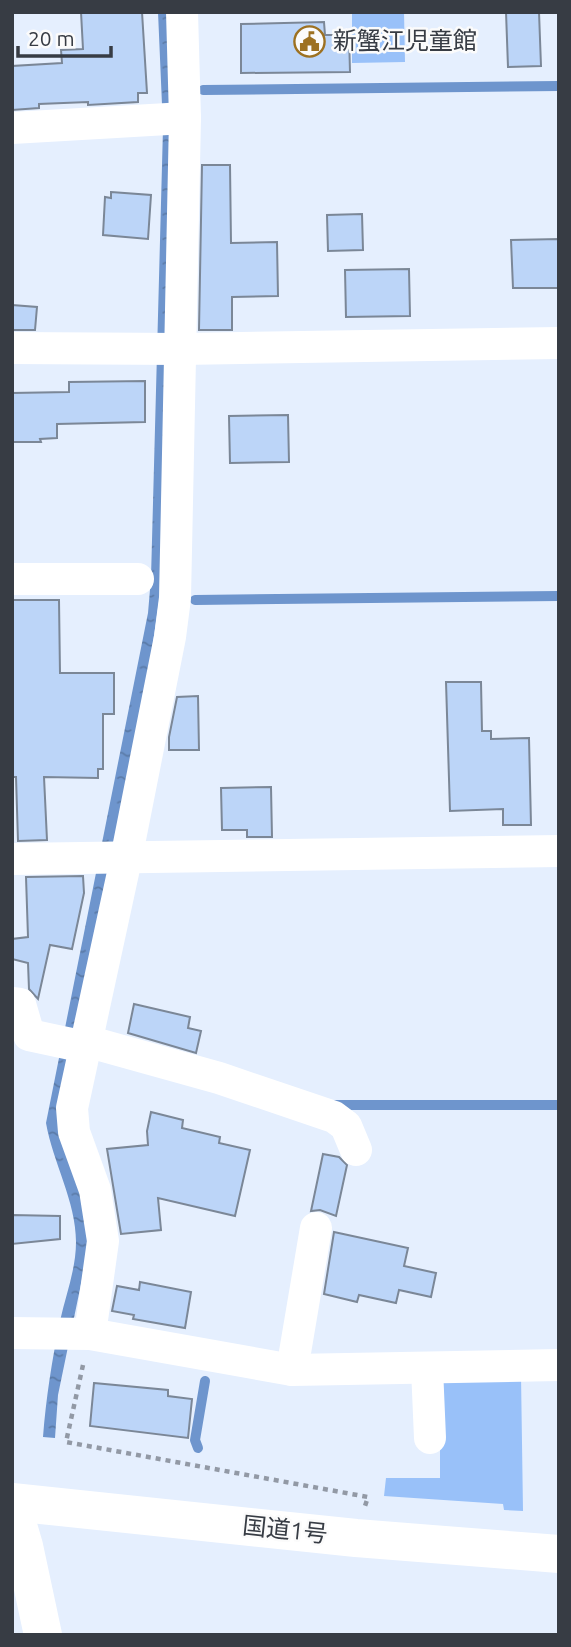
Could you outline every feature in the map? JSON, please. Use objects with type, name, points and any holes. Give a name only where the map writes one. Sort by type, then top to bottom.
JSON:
[{"type":"main road","name":"国道1号","points":[[12,1503],[356,1538],[559,1554]]},
{"type":"main road","points":[[12,1503],[43,1635]]},
{"type":"street","points":[[71,1334],[103,1241],[94,1191],[74,1132],[72,1108],[76,1044],[112,859],[170,637],[175,598],[170,349],[174,119],[182,12]]},
{"type":"street","points":[[12,128],[174,119]]},
{"type":"street","points":[[12,348],[170,349],[559,343]]},
{"type":"street","points":[[12,579],[138,579]]},
{"type":"street","points":[[12,859],[559,851]]},
{"type":"street","points":[[12,1003],[20,1004],[29,1035],[219,1077],[334,1117],[346,1126],[356,1150]]},
{"type":"street","points":[[292,1370],[316,1228]]},
{"type":"street","points":[[12,1333],[71,1334],[292,1370],[559,1366]]},
{"type":"street","points":[[427,1368],[430,1438]]},
{"type":"path","points":[[71,1334],[66,1442],[368,1497],[356,1538]]},
{"type":"shaded area","points":[[352,12],[404,12],[405,62],[352,63]]},
{"type":"shaded area","points":[[521,1375],[523,1511],[504,1510],[503,1504],[384,1496],[386,1478],[440,1478],[440,1376]]},
{"type":"water","points":[[158,12],[172,12],[165,560],[76,1172],[88,1232],[87,1255],[58,1395],[55,1438],[43,1437],[46,1408],[76,1242],[72,1212],[46,1123],[148,613],[151,578],[163,128]]},
{"type":"building","points":[[81,12],[142,12],[147,93],[138,93],[138,102],[39,104],[39,108],[12,110],[12,66],[62,63],[61,50],[83,49]]},
{"type":"building","points":[[506,12],[539,12],[541,66],[508,67]]},
{"type":"building","points":[[324,22],[325,35],[349,35],[350,72],[241,73],[241,24]]},
{"type":"building","points":[[202,165],[230,165],[231,243],[277,242],[278,296],[232,297],[232,330],[199,330]]},
{"type":"building","points":[[111,192],[151,195],[148,239],[103,235],[105,197],[111,198]]},
{"type":"building","points":[[362,214],[363,250],[328,251],[327,215]]},
{"type":"building","points":[[559,239],[559,288],[513,288],[511,240]]},
{"type":"building","points":[[409,269],[410,316],[346,317],[345,270]]},
{"type":"building","points":[[12,305],[37,307],[35,330],[12,330]]},
{"type":"building","points":[[145,381],[145,422],[57,424],[57,438],[40,439],[41,442],[13,442],[12,393],[69,392],[69,382]]},
{"type":"building","points":[[288,415],[289,462],[230,463],[229,416]]},
{"type":"building","points":[[12,600],[59,600],[60,673],[114,673],[114,714],[103,714],[103,769],[98,769],[98,778],[44,777],[47,840],[18,841],[16,777],[12,777]]},
{"type":"building","points":[[446,682],[481,682],[482,731],[491,731],[491,739],[529,738],[531,825],[503,825],[503,809],[450,811]]},
{"type":"building","points":[[198,696],[199,750],[169,750],[177,697]]},
{"type":"building","points":[[271,787],[272,837],[247,837],[247,830],[222,830],[221,788]]},
{"type":"building","points":[[83,876],[84,893],[72,949],[50,945],[38,999],[29,989],[28,963],[12,959],[12,939],[28,937],[26,877]]},
{"type":"building","points":[[134,1004],[190,1017],[188,1028],[201,1031],[196,1053],[128,1033]]},
{"type":"building","points":[[151,1112],[183,1120],[182,1128],[220,1137],[219,1143],[250,1150],[235,1216],[158,1198],[161,1230],[121,1234],[107,1149],[148,1145],[147,1131]]},
{"type":"building","points":[[323,1154],[339,1157],[347,1165],[336,1216],[320,1210],[311,1211]]},
{"type":"building","points":[[12,1215],[60,1216],[60,1239],[12,1244]]},
{"type":"building","points":[[334,1232],[408,1248],[404,1266],[436,1273],[431,1297],[399,1290],[396,1303],[359,1295],[357,1302],[324,1294]]},
{"type":"building","points":[[140,1282],[191,1292],[185,1328],[133,1319],[134,1315],[112,1311],[117,1286],[139,1290]]},
{"type":"building","points":[[94,1383],[168,1390],[168,1396],[192,1399],[188,1438],[90,1426]]},
{"type":"waterway","points":[[203,90],[559,86]]},
{"type":"waterway","points":[[195,600],[559,596]]},
{"type":"waterway","points":[[335,1105],[559,1105]]},
{"type":"waterway","points":[[198,1448],[195,1440],[205,1381]]},
{"type":"place","name":"新蟹江児童館","points":[[310,41]]}]
